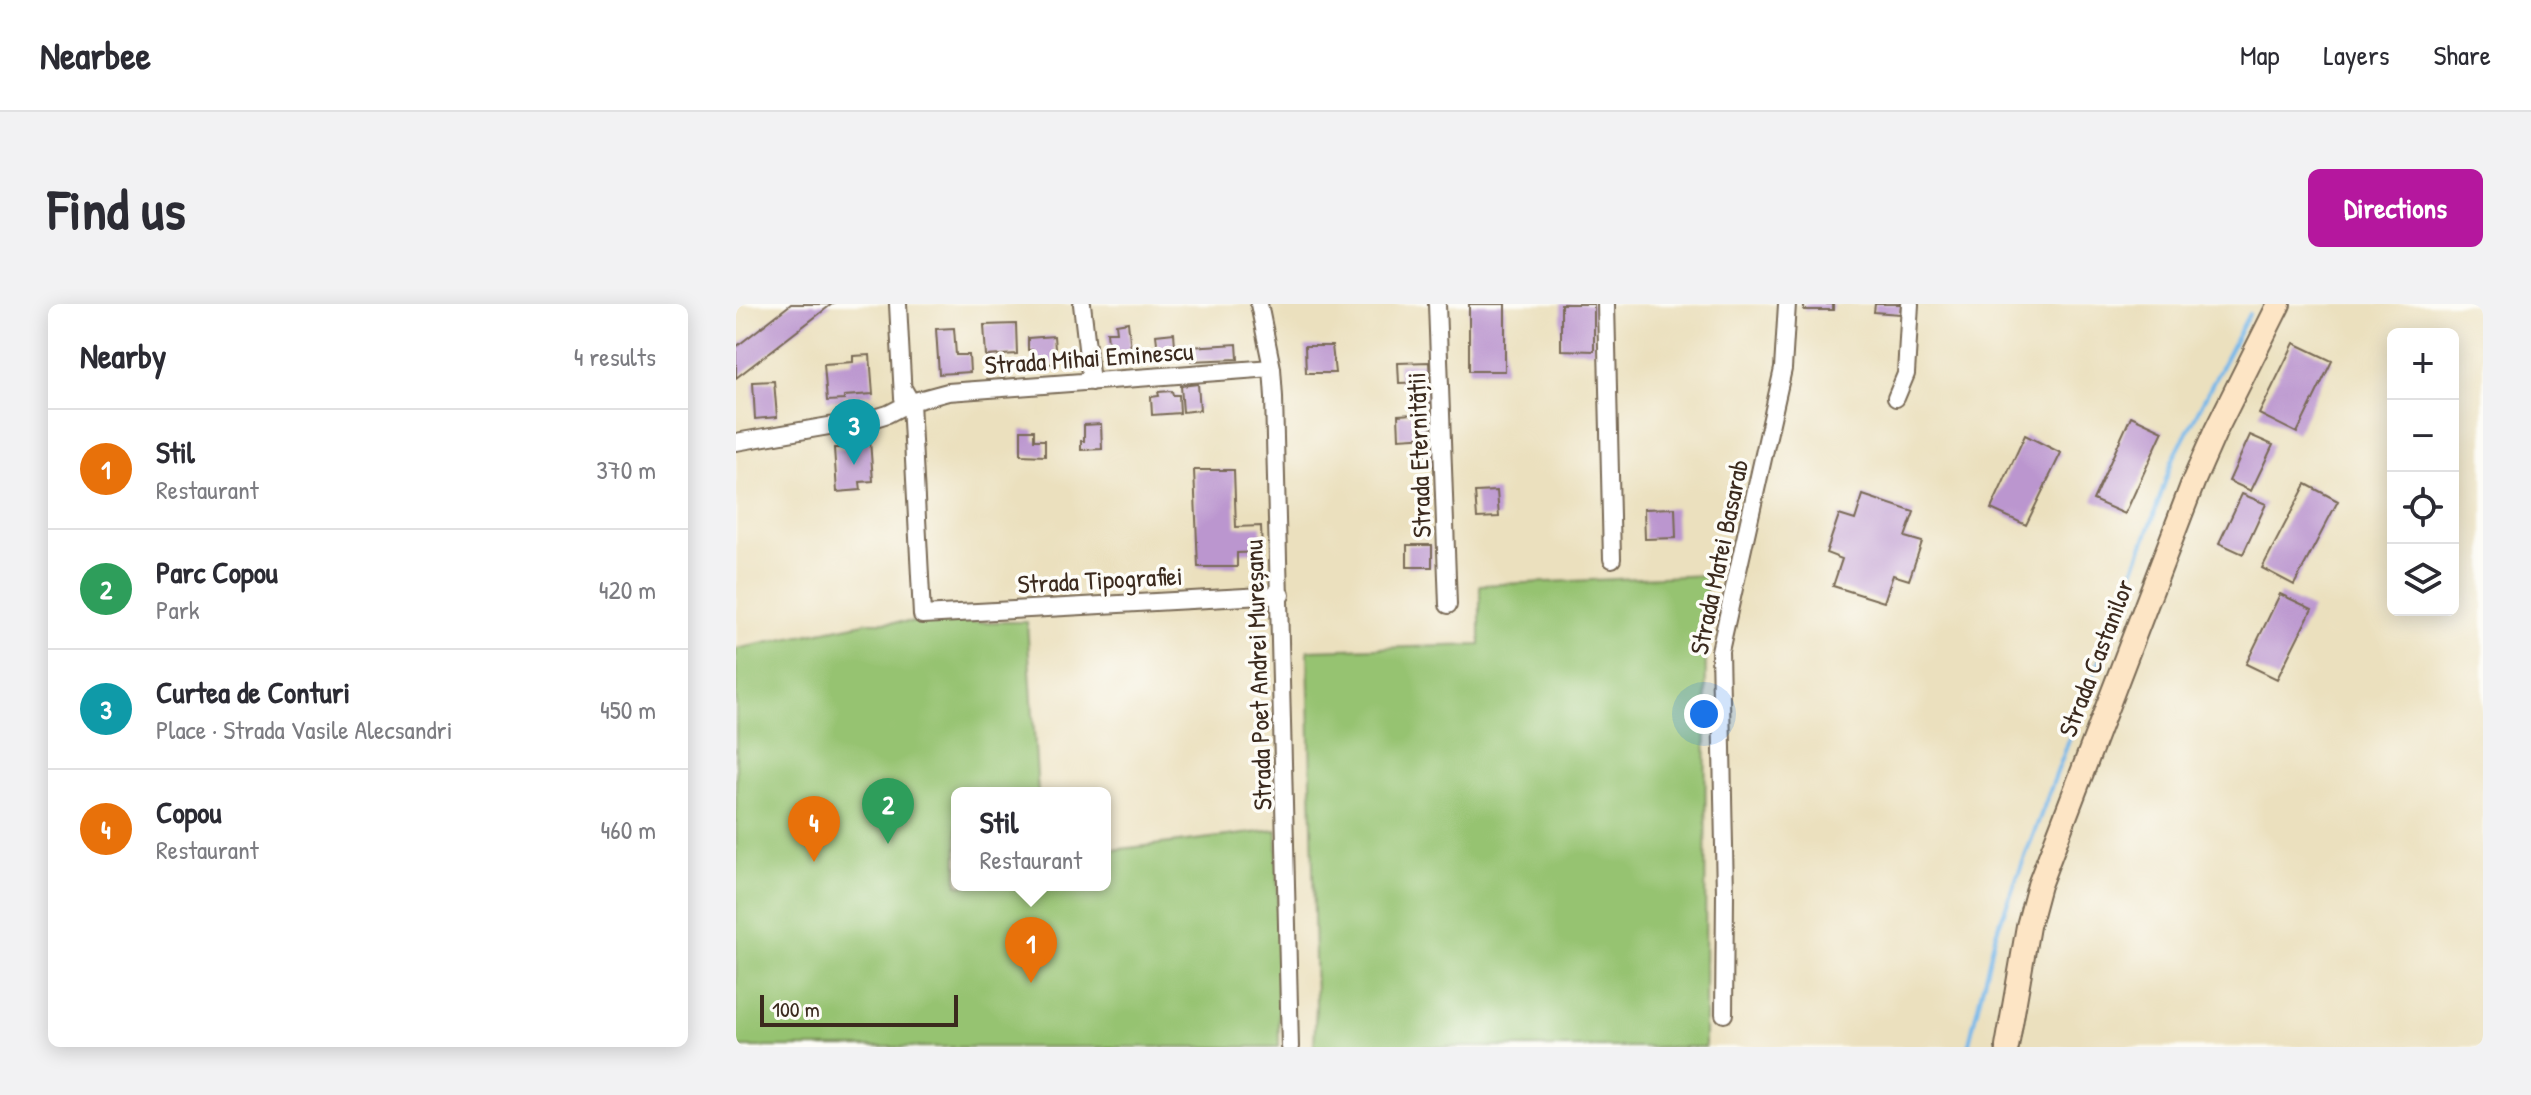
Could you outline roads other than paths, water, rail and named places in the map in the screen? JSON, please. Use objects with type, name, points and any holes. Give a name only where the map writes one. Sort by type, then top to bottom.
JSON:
[{"type":"street","points":[[898,304],[905,400]]},
{"type":"street","points":[[1082,304],[1091,382]]},
{"type":"street","name":"Strada Poet Andrei Mureșanu","points":[[1259,304],[1272,368],[1281,595],[1290,1047]]},
{"type":"street","name":"Strada Eternității","points":[[1437,304],[1448,605]]},
{"type":"street","points":[[1606,304],[1612,559]]},
{"type":"street","name":"Strada Matei Basarab","points":[[1724,1014],[1720,651],[1783,369],[1787,304]]},
{"type":"street","points":[[1896,398],[1906,374],[1910,304]]},
{"type":"street","name":"Strada Castanilor","points":[[2007,1047],[2028,926],[2051,849],[2194,480],[2279,304]]},
{"type":"street","name":"Strada Mihai Eminescu","points":[[736,442],[875,418],[905,400],[948,392],[1272,368]]},
{"type":"street","name":"Strada Tipografiei","points":[[905,400],[922,615],[1281,595]]},
{"type":"waterway","points":[[1968,1047],[1995,936],[2172,461],[2249,314]]},
{"type":"place","name":"Curtea de Conturi","points":[[854,465]]},
{"type":"place","name":"Parc Copou","points":[[888,844]]},
{"type":"place","name":"Copou","points":[[814,862]]},
{"type":"place","name":"Stil","points":[[1031,983]]}]
